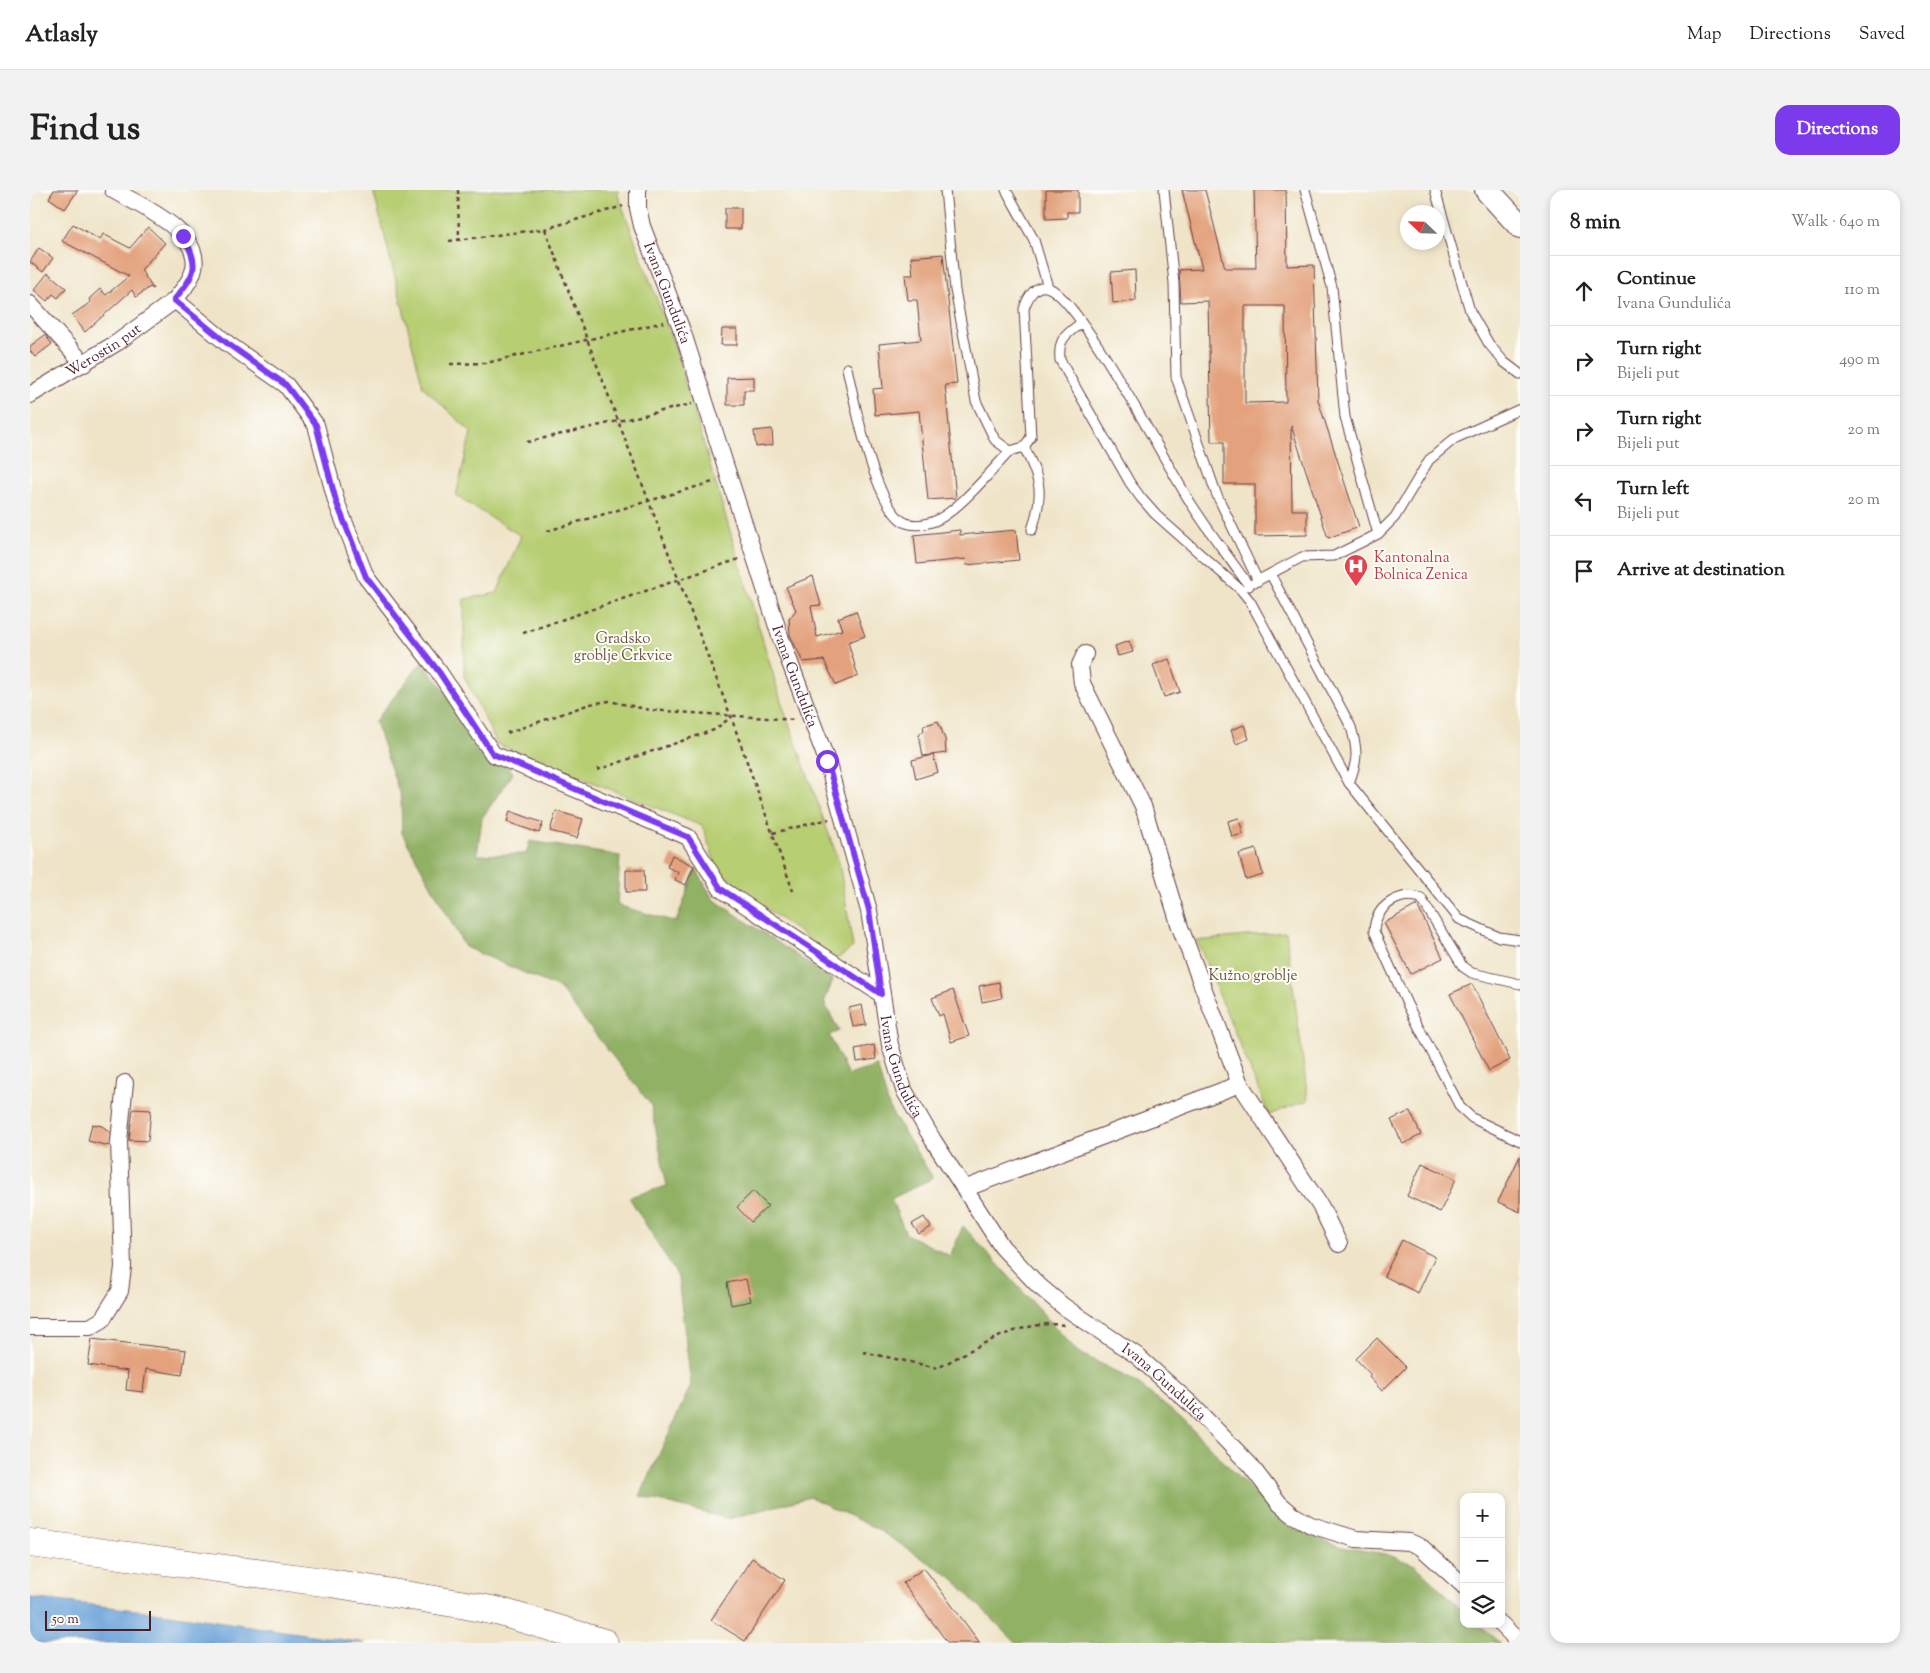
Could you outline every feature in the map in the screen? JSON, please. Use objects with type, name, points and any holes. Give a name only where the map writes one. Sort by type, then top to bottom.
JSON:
[{"type":"highway","points":[[30,1544],[330,1583],[466,1605],[502,1612],[604,1643]]},
{"type":"main road","points":[[1488,190],[1520,226]]},
{"type":"street","points":[[113,190],[173,224],[194,254],[194,270],[174,300],[228,344],[286,385],[316,425],[336,501],[366,577],[439,672],[493,754],[688,837],[721,889],[881,994]]},
{"type":"street","name":"Ivana Gundulića","points":[[638,196],[642,226],[678,319],[782,639],[827,761],[869,910],[890,1045],[904,1090],[964,1189],[1002,1247],[1038,1285],[1099,1331],[1136,1355],[1191,1404],[1250,1466],[1279,1503],[1311,1525],[1356,1539],[1409,1542],[1421,1547],[1461,1583]]},
{"type":"street","name":"Werostin put","points":[[30,395],[84,364],[174,300]]},
{"type":"street","points":[[30,304],[84,364]]},
{"type":"street","points":[[1085,654],[1080,665],[1082,683],[1143,806],[1180,927],[1240,1084],[1321,1207],[1339,1244]]},
{"type":"street","points":[[30,1327],[90,1327],[102,1320],[120,1291],[123,1267],[119,1140],[125,1083]]},
{"type":"street","points":[[964,1189],[1240,1084]]},
{"type":"street","points":[[1504,1628],[1516,1643]]},
{"type":"lane","points":[[945,190],[956,290],[976,401],[995,440],[1010,451]]},
{"type":"lane","points":[[1006,190],[1034,240],[1048,287]]},
{"type":"lane","points":[[1164,190],[1174,283],[1176,377],[1216,493],[1258,581]]},
{"type":"lane","points":[[1305,190],[1332,287],[1345,417],[1378,534]]},
{"type":"lane","points":[[1435,190],[1470,311],[1489,344],[1504,362],[1520,374]]},
{"type":"lane","points":[[847,368],[860,429],[879,486],[893,510],[904,522],[918,525],[934,522],[962,502],[1010,451],[1024,447],[1031,437],[1024,309],[1028,296],[1037,288],[1048,287],[1058,293],[1081,322],[1127,393],[1192,505],[1245,588],[1349,783],[1459,919],[1499,937],[1520,940]]},
{"type":"lane","points":[[1081,322],[1064,336],[1059,348],[1060,360],[1130,483],[1156,516],[1245,588]]},
{"type":"lane","points":[[1245,588],[1302,557],[1334,556],[1378,534],[1395,517],[1429,460],[1454,439],[1520,409]]},
{"type":"lane","points":[[1024,447],[1038,476],[1039,497],[1032,530]]},
{"type":"lane","points":[[1271,574],[1351,728],[1358,750],[1349,783]]},
{"type":"lane","points":[[1520,984],[1472,973],[1463,967],[1421,898],[1412,895],[1395,900],[1380,910],[1374,919],[1374,931],[1407,1004],[1460,1107],[1472,1118],[1520,1141]]},
{"type":"path","points":[[458,190],[460,240]]},
{"type":"path","points":[[449,241],[545,229],[638,196]]},
{"type":"path","points":[[545,229],[731,717],[793,891]]},
{"type":"path","points":[[450,364],[486,362],[678,319]]},
{"type":"path","points":[[527,442],[704,401]]},
{"type":"path","points":[[547,532],[728,477]]},
{"type":"path","points":[[523,634],[754,554]]},
{"type":"path","points":[[507,733],[590,704],[609,700],[650,710],[731,717],[812,720]]},
{"type":"path","points":[[598,770],[714,730],[731,717]]},
{"type":"path","points":[[772,833],[843,816]]},
{"type":"path","points":[[863,1352],[938,1368],[980,1344],[1046,1323],[1099,1331]]},
{"type":"green space","name":"Gradsko groblje Crkvice","points":[[373,190],[618,190],[618,195],[674,345],[782,704],[839,862],[853,947],[837,959],[720,876],[702,826],[497,744],[464,676],[464,599],[497,593],[521,536],[456,496],[471,432],[423,387]]},
{"type":"green space","points":[[422,662],[513,773],[482,818],[477,855],[526,854],[530,841],[620,856],[617,905],[676,922],[696,869],[713,899],[833,980],[824,1002],[839,1031],[829,1035],[848,1075],[877,1066],[890,1110],[933,1178],[891,1199],[906,1234],[950,1256],[963,1226],[1078,1352],[1134,1381],[1181,1418],[1286,1525],[1341,1547],[1386,1554],[1415,1565],[1460,1607],[1460,1628],[1483,1628],[1500,1643],[1016,1643],[950,1576],[877,1529],[810,1497],[728,1519],[640,1496],[691,1385],[678,1277],[629,1197],[667,1186],[651,1105],[559,988],[465,947],[402,833],[401,798],[375,721]]},
{"type":"green space","name":"Kužno groblje","points":[[1286,932],[1308,1100],[1269,1115],[1197,941]]},
{"type":"water","points":[[30,1598],[162,1613],[365,1643],[30,1643]]},
{"type":"building","points":[[54,190],[78,190],[65,209],[49,198]]},
{"type":"building","points":[[1046,190],[1078,190],[1078,212],[1067,212],[1067,218],[1046,219]]},
{"type":"building","points":[[1182,190],[1205,190],[1225,268],[1256,268],[1254,190],[1286,190],[1287,266],[1314,265],[1318,400],[1359,527],[1328,538],[1291,425],[1292,510],[1307,510],[1307,535],[1255,536],[1255,484],[1224,484],[1224,442],[1211,442],[1208,301],[1181,302],[1179,270],[1202,269]],"holes":[[[1245,306],[1285,306],[1286,402],[1245,403]]]},
{"type":"building","points":[[725,208],[741,208],[741,229],[725,229]]},
{"type":"building","points":[[73,224],[100,240],[103,234],[130,248],[148,227],[165,243],[141,270],[153,289],[150,287],[136,297],[132,290],[85,332],[72,315],[91,302],[89,299],[100,289],[106,295],[129,276],[62,241]]},
{"type":"building","points":[[39,248],[53,258],[43,272],[30,262]]},
{"type":"building","points":[[943,254],[957,384],[945,385],[956,498],[928,500],[919,411],[875,415],[873,389],[883,388],[879,344],[921,340],[917,300],[908,300],[905,275],[913,275],[911,257]]},
{"type":"building","points":[[1135,270],[1136,301],[1113,303],[1111,272]]},
{"type":"building","points":[[48,273],[66,288],[58,298],[53,294],[47,301],[34,290]]},
{"type":"building","points":[[722,329],[737,329],[737,345],[721,345]]},
{"type":"building","points":[[45,335],[52,344],[35,357],[30,351],[30,346]]},
{"type":"building","points":[[754,377],[754,390],[744,390],[744,405],[727,405],[727,378]]},
{"type":"building","points":[[772,429],[773,445],[756,447],[754,431]]},
{"type":"building","points":[[960,530],[960,535],[1016,530],[1019,560],[966,565],[965,559],[917,564],[914,535]]},
{"type":"building","points":[[813,576],[821,605],[811,606],[817,637],[842,630],[838,618],[856,611],[865,636],[848,642],[858,676],[836,685],[824,660],[803,662],[790,635],[789,619],[796,610],[786,587]]},
{"type":"building","points":[[1129,641],[1133,652],[1118,656],[1115,646]]},
{"type":"building","points":[[1169,659],[1180,692],[1164,697],[1153,665]]},
{"type":"building","points":[[938,721],[945,739],[946,753],[923,756],[919,735],[924,730],[923,726]]},
{"type":"building","points":[[1244,725],[1249,739],[1236,744],[1231,730]]},
{"type":"building","points":[[933,755],[938,772],[916,779],[912,760]]},
{"type":"building","points":[[510,811],[543,823],[539,833],[507,822]]},
{"type":"building","points":[[556,811],[583,819],[577,838],[550,831]]},
{"type":"building","points":[[1239,818],[1243,834],[1232,837],[1228,821]]},
{"type":"building","points":[[1256,849],[1263,875],[1246,880],[1239,854]]},
{"type":"building","points":[[672,855],[694,866],[686,885],[675,880],[678,872],[667,867]]},
{"type":"building","points":[[626,870],[644,870],[645,892],[626,892]]},
{"type":"building","points":[[1417,905],[1443,958],[1411,974],[1384,923]]},
{"type":"building","points":[[999,982],[1002,998],[982,1002],[979,986]]},
{"type":"building","points":[[1472,984],[1510,1060],[1489,1071],[1450,994]]},
{"type":"building","points":[[953,990],[969,1036],[951,1042],[943,1014],[939,1016],[932,998]]},
{"type":"building","points":[[862,1005],[866,1025],[853,1027],[849,1008]]},
{"type":"building","points":[[874,1045],[876,1059],[857,1062],[855,1049]]},
{"type":"building","points":[[133,1109],[151,1110],[148,1141],[129,1140]]},
{"type":"building","points":[[1410,1111],[1421,1135],[1403,1144],[1391,1120]]},
{"type":"building","points":[[92,1124],[102,1126],[110,1132],[109,1146],[88,1141]]},
{"type":"building","points":[[1520,1156],[1520,1212],[1498,1202]]},
{"type":"building","points":[[1422,1163],[1456,1179],[1440,1212],[1407,1196]]},
{"type":"building","points":[[753,1191],[768,1206],[751,1222],[737,1207]]},
{"type":"building","points":[[924,1217],[931,1227],[919,1234],[912,1224]]},
{"type":"building","points":[[1402,1240],[1435,1257],[1418,1293],[1384,1276]]},
{"type":"building","points":[[746,1279],[751,1301],[731,1305],[727,1283]]},
{"type":"building","points":[[1377,1338],[1406,1367],[1382,1391],[1369,1377],[1371,1375],[1356,1359]]},
{"type":"building","points":[[92,1339],[186,1350],[182,1375],[146,1369],[143,1392],[126,1390],[128,1371],[88,1365]]},
{"type":"building","points":[[752,1558],[785,1580],[745,1641],[711,1620]]},
{"type":"building","points":[[924,1568],[980,1643],[948,1643],[903,1583]]},
{"type":"place","name":"Kantonalna Bolnica Zenica","points":[[1356,587]]},
{"type":"route","points":[[183,236],[194,254],[194,270],[187,284],[174,300],[228,344],[286,385],[316,425],[336,501],[366,577],[439,672],[493,754],[688,837],[721,889],[881,994],[869,910],[827,761]]}]
